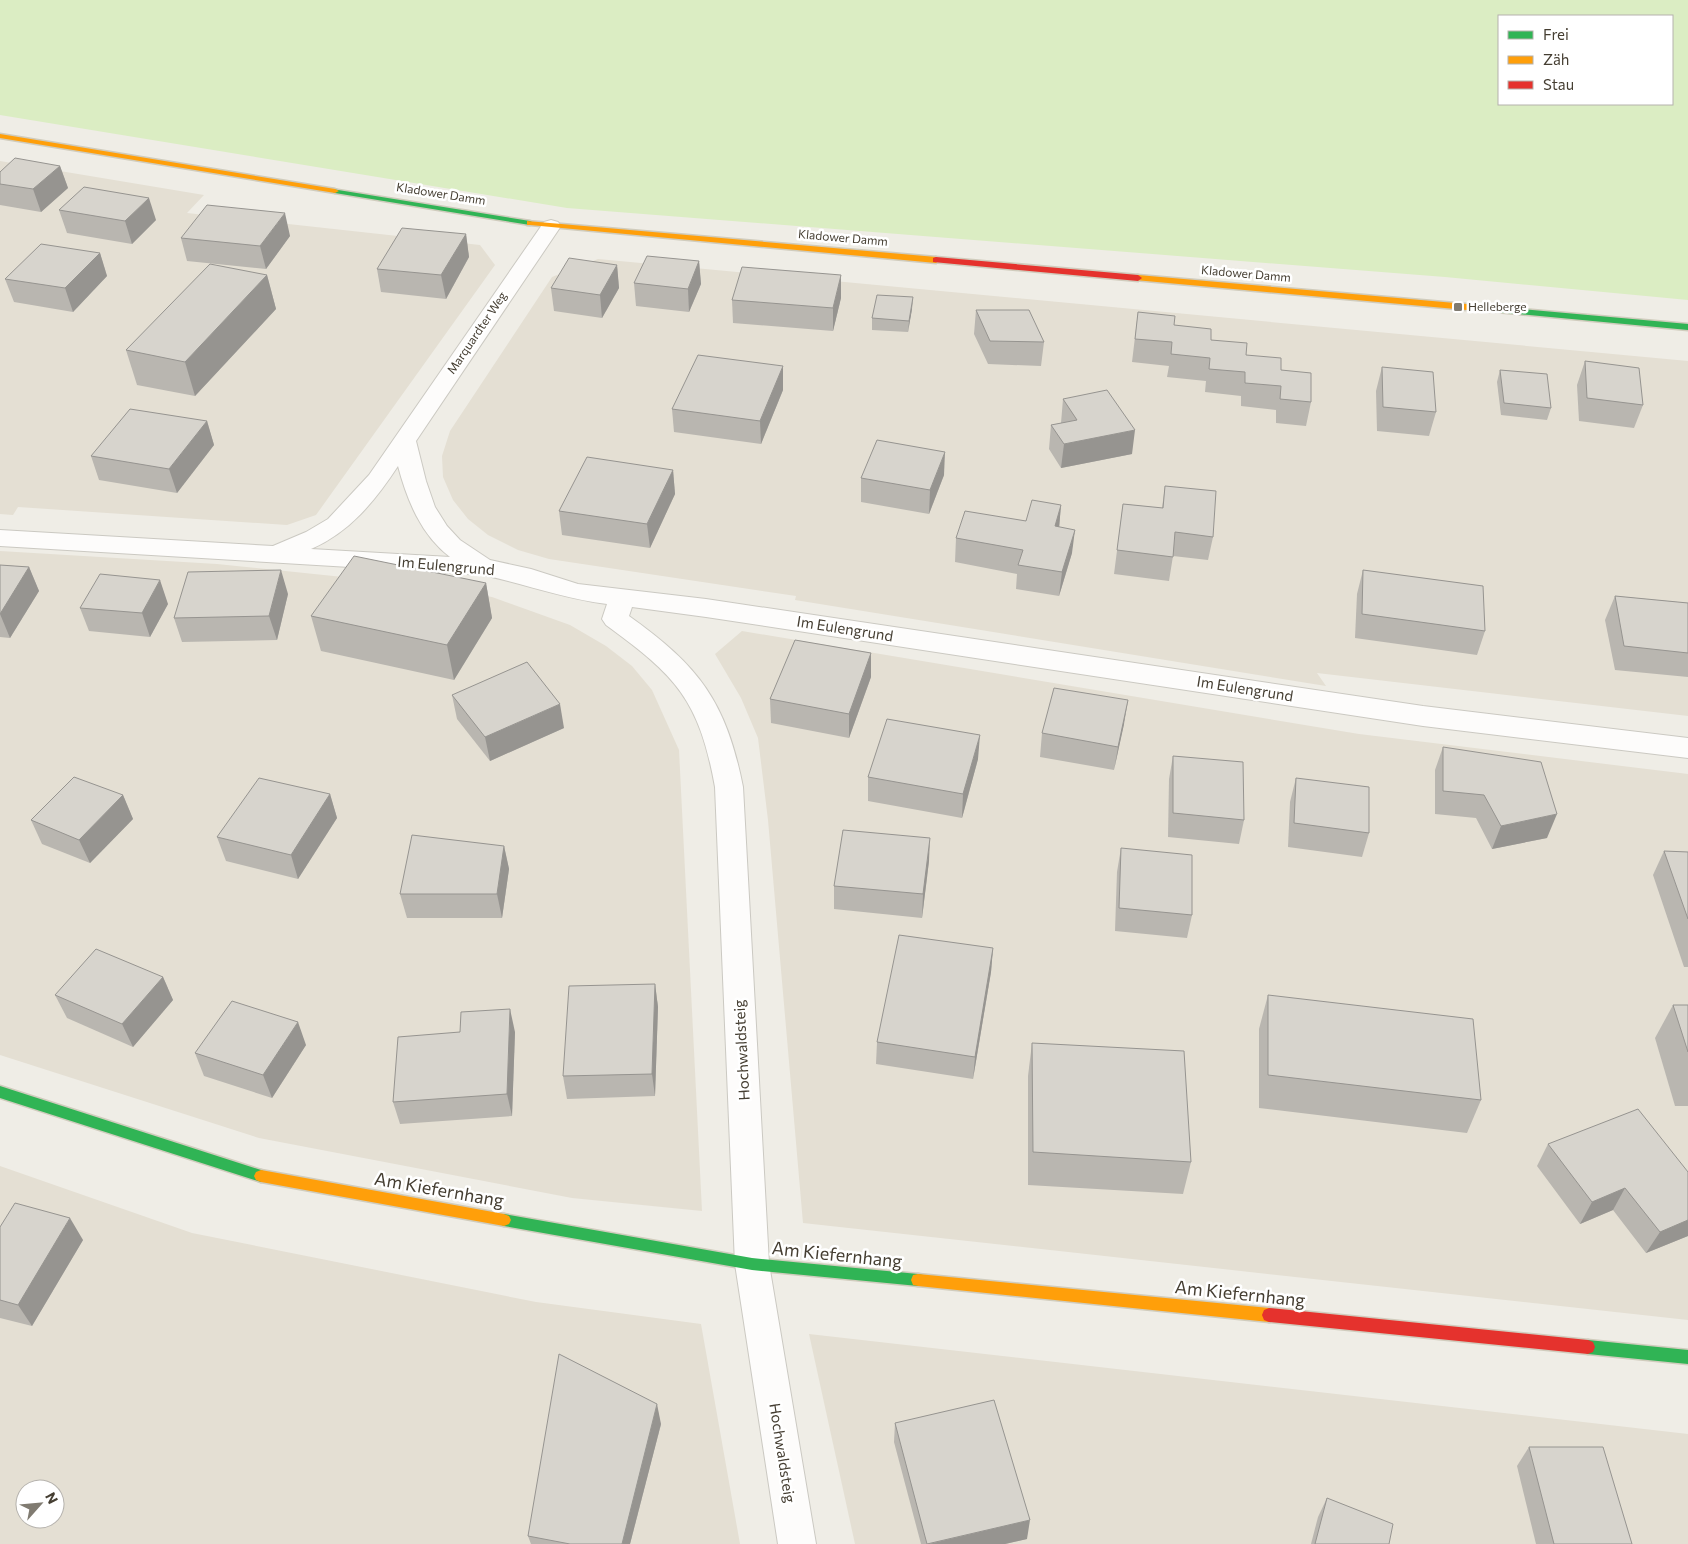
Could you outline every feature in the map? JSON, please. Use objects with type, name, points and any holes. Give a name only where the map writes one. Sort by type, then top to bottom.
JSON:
[{"type":"main road","name":"Kladower Damm","points":[[0,136],[551,226],[1688,327]]},
{"type":"main road","name":"Am Kiefernhang","points":[[0,1092],[260,1176],[752,1264],[1688,1357]]},
{"type":"street","name":"Marquardter Weg","points":[[272,554],[315,539],[337,526],[377,480],[551,226]]},
{"type":"street","points":[[404,440],[414,488],[428,516],[448,542],[482,567]]},
{"type":"street","name":"Im Eulengrund","points":[[0,538],[482,567],[531,577],[576,592],[715,609],[1423,716],[1688,748]]},
{"type":"street","name":"Hochwaldsteig","points":[[622,598],[615,619],[658,649],[690,682],[711,716],[724,752],[729,786],[752,1264],[797,1544]]},
{"type":"shaded area","points":[[0,161],[204,195],[187,213],[480,245],[495,265],[316,515],[287,525],[18,507],[13,515],[0,514]]},
{"type":"shaded area","points":[[598,259],[1688,361],[1688,716],[1317,673],[1326,686],[795,600],[796,596],[549,559],[518,550],[488,535],[468,519],[453,500],[443,477],[442,456],[450,431],[552,277]]},
{"type":"shaded area","points":[[0,551],[217,564],[420,585],[492,597],[570,625],[606,646],[632,666],[652,690],[679,750],[702,1211],[572,1198],[259,1138],[0,1055]]},
{"type":"shaded area","points":[[742,631],[1359,734],[1688,774],[1688,1320],[803,1223],[768,820],[758,738],[741,698],[715,654]]},
{"type":"shaded area","points":[[0,1166],[192,1233],[536,1302],[701,1324],[740,1544],[0,1544]]},
{"type":"shaded area","points":[[809,1334],[1688,1434],[1688,1544],[855,1544]]},
{"type":"green space","points":[[0,0],[1688,0],[1688,300],[1445,277],[567,208],[0,115]]},
{"type":"building","points":[[15,158],[60,166],[33,189],[0,184],[0,172]]},
{"type":"building","points":[[84,187],[149,198],[125,221],[59,210]]},
{"type":"building","points":[[207,205],[285,213],[260,246],[181,238]]},
{"type":"building","points":[[402,228],[466,234],[441,275],[377,269]]},
{"type":"building","points":[[41,244],[100,253],[65,288],[5,279]]},
{"type":"building","points":[[647,256],[699,261],[688,289],[634,283]]},
{"type":"building","points":[[569,258],[617,265],[600,295],[551,288]]},
{"type":"building","points":[[210,264],[267,275],[185,362],[126,350]]},
{"type":"building","points":[[742,267],[841,275],[833,308],[732,300]]},
{"type":"building","points":[[877,295],[913,297],[909,321],[872,318]]},
{"type":"building","points":[[976,310],[1029,310],[1044,342],[990,341]]},
{"type":"building","points":[[1138,312],[1175,316],[1174,325],[1211,329],[1211,340],[1247,343],[1246,355],[1281,358],[1281,370],[1311,373],[1311,402],[1280,399],[1281,386],[1245,383],[1245,372],[1209,369],[1210,358],[1171,354],[1172,342],[1135,339]]},
{"type":"building","points":[[698,355],[783,366],[760,421],[672,409]]},
{"type":"building","points":[[1585,361],[1639,368],[1643,405],[1587,398]]},
{"type":"building","points":[[1382,367],[1433,372],[1436,412],[1383,407]]},
{"type":"building","points":[[1500,370],[1547,374],[1551,408],[1504,403]]},
{"type":"building","points":[[1107,390],[1135,430],[1064,444],[1051,425],[1077,420],[1063,399]]},
{"type":"building","points":[[130,409],[207,421],[169,469],[91,456]]},
{"type":"building","points":[[877,440],[945,452],[930,490],[861,478]]},
{"type":"building","points":[[587,457],[673,470],[647,524],[559,511]]},
{"type":"building","points":[[1165,486],[1216,491],[1213,537],[1175,532],[1173,557],[1117,550],[1123,504],[1163,508]]},
{"type":"building","points":[[1032,500],[1061,505],[1055,526],[1075,530],[1062,572],[1018,565],[1023,550],[956,538],[965,511],[1026,521]]},
{"type":"building","points":[[354,556],[486,583],[447,645],[311,616]]},
{"type":"building","points":[[0,565],[29,567],[0,614]]},
{"type":"building","points":[[281,570],[269,616],[174,618],[188,572]]},
{"type":"building","points":[[1363,570],[1483,586],[1485,631],[1362,614]]},
{"type":"building","points":[[100,574],[160,580],[142,613],[80,608]]},
{"type":"building","points":[[1615,596],[1688,603],[1688,653],[1624,646]]},
{"type":"building","points":[[795,640],[871,653],[849,714],[770,699]]},
{"type":"building","points":[[527,662],[560,704],[485,737],[452,695]]},
{"type":"building","points":[[1054,688],[1128,700],[1118,747],[1042,733]]},
{"type":"building","points":[[887,719],[980,735],[963,794],[868,777]]},
{"type":"building","points":[[1443,747],[1541,762],[1557,814],[1501,826],[1484,795],[1443,791]]},
{"type":"building","points":[[1173,756],[1243,762],[1244,820],[1173,813]]},
{"type":"building","points":[[74,777],[123,795],[79,840],[31,820]]},
{"type":"building","points":[[259,778],[330,794],[291,855],[217,837]]},
{"type":"building","points":[[1296,778],[1369,787],[1369,833],[1294,823]]},
{"type":"building","points":[[843,830],[930,838],[923,894],[834,886]]},
{"type":"building","points":[[412,835],[504,846],[497,894],[400,894]]},
{"type":"building","points":[[1121,848],[1192,855],[1192,915],[1119,908]]},
{"type":"building","points":[[1664,851],[1688,852],[1688,919]]},
{"type":"building","points":[[899,935],[993,948],[975,1057],[877,1042]]},
{"type":"building","points":[[96,949],[163,977],[122,1024],[55,995]]},
{"type":"building","points":[[655,984],[652,1074],[563,1076],[569,986]]},
{"type":"building","points":[[1268,995],[1473,1019],[1481,1100],[1268,1075]]},
{"type":"building","points":[[232,1001],[298,1022],[263,1075],[195,1053]]},
{"type":"building","points":[[1673,1005],[1688,1005],[1688,1052]]},
{"type":"building","points":[[510,1009],[507,1094],[393,1102],[398,1037],[460,1032],[461,1012]]},
{"type":"building","points":[[1032,1043],[1184,1051],[1191,1162],[1033,1152]]},
{"type":"building","points":[[1638,1109],[1688,1172],[1688,1220],[1660,1232],[1625,1188],[1592,1202],[1548,1144]]},
{"type":"building","points":[[15,1203],[70,1218],[18,1305],[0,1300],[0,1227]]},
{"type":"building","points":[[559,1354],[657,1404],[622,1544],[570,1544],[528,1536]]},
{"type":"building","points":[[994,1400],[1030,1520],[927,1544],[895,1423]]},
{"type":"building","points":[[1529,1447],[1603,1447],[1632,1544],[1554,1544]]},
{"type":"building","points":[[1327,1498],[1393,1524],[1389,1544],[1315,1544]]},
{"type":"traffic: fast","points":[[335,191],[530,223]]},
{"type":"traffic: fast","points":[[1489,309],[1688,327]]},
{"type":"traffic: fast","points":[[0,1092],[261,1176]]},
{"type":"traffic: fast","points":[[504,1220],[752,1264],[918,1280]]},
{"type":"traffic: fast","points":[[1588,1347],[1688,1357]]},
{"type":"traffic: slow","points":[[0,136],[335,191]]},
{"type":"traffic: slow","points":[[530,223],[936,260]]},
{"type":"traffic: slow","points":[[1138,278],[1489,309]]},
{"type":"traffic: slow","points":[[261,1176],[504,1220]]},
{"type":"traffic: slow","points":[[918,1280],[1269,1315]]},
{"type":"traffic: jam","points":[[936,260],[1138,278]]},
{"type":"traffic: jam","points":[[1269,1315],[1588,1347]]},
{"type":"place","name":"Helleberge","points":[[1458,307]]}]
